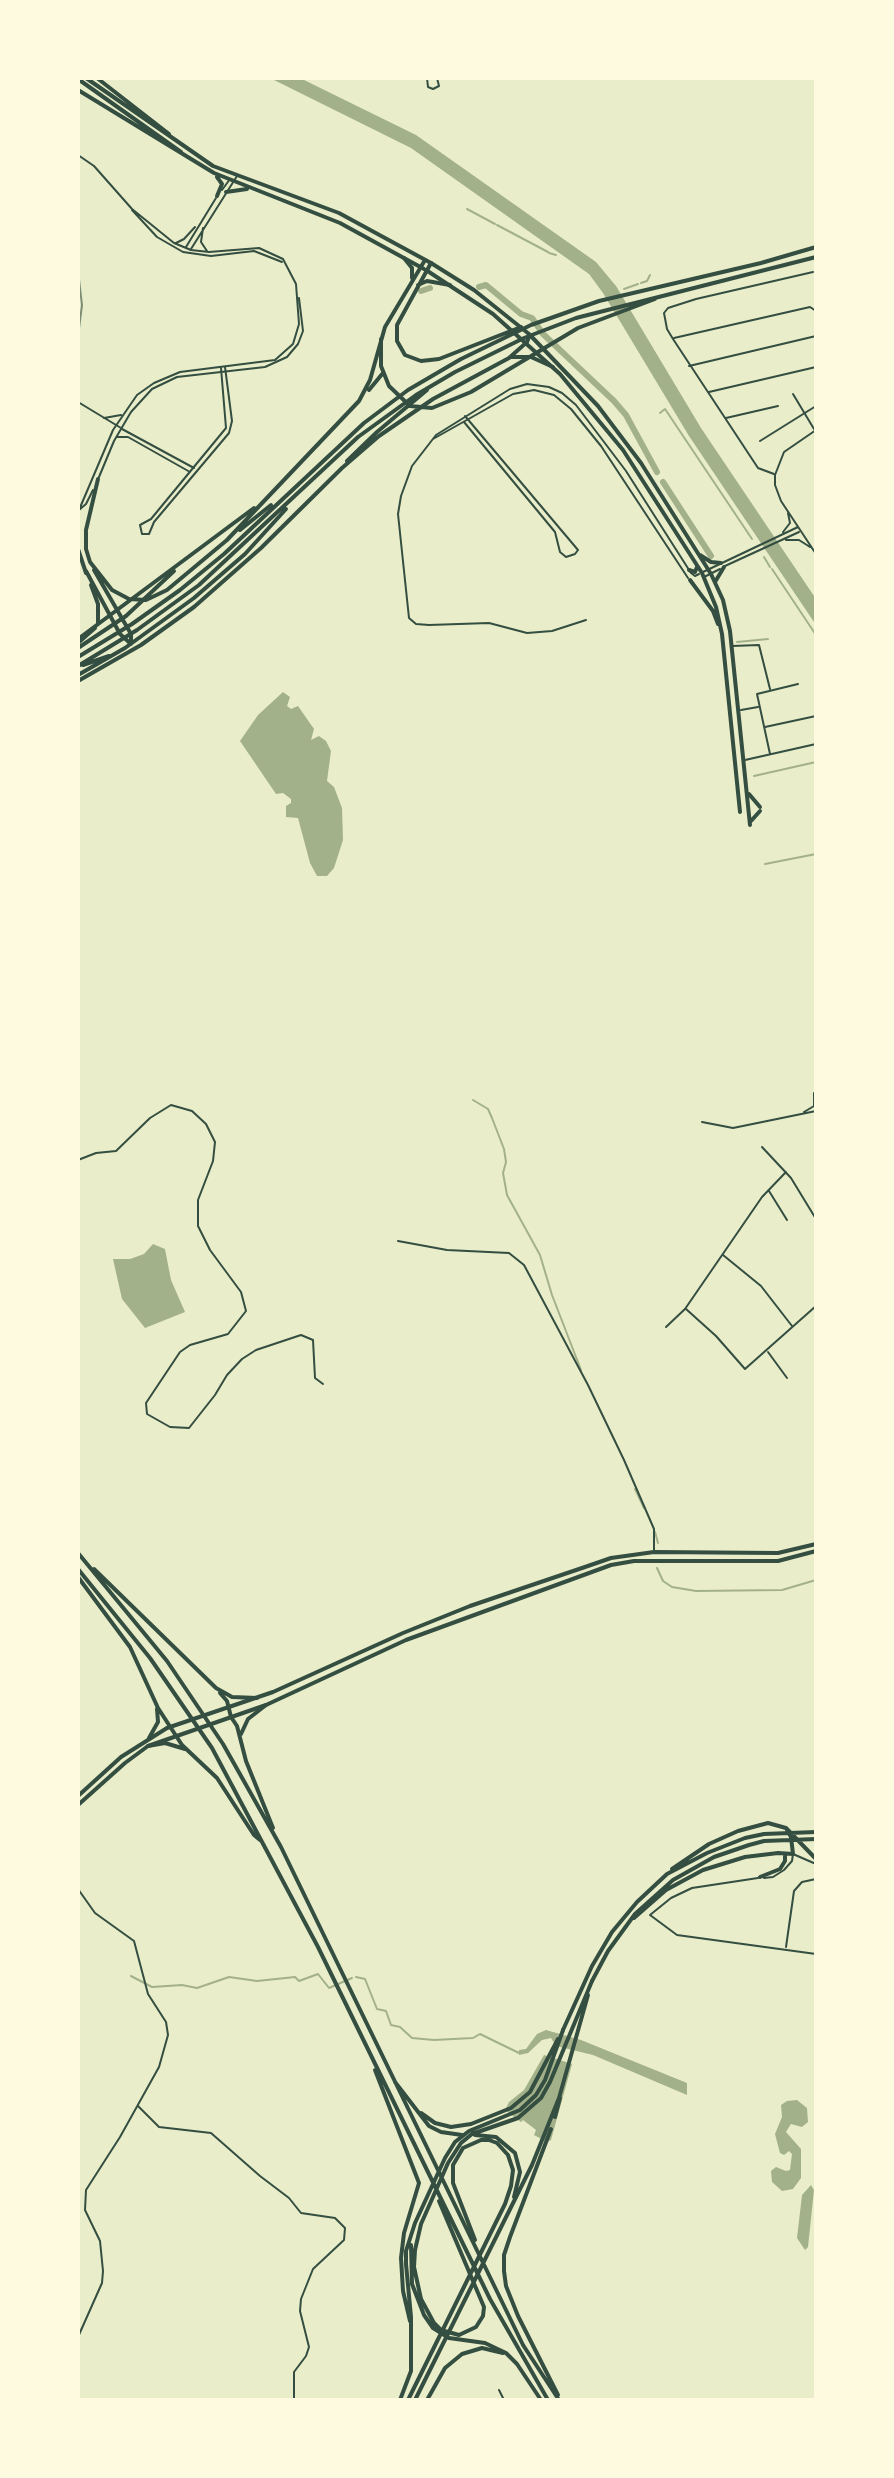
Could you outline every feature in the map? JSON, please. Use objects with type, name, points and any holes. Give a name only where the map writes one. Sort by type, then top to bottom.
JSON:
[{"type":"main road","points":[[86,78],[213,166],[339,213],[428,261],[474,290],[545,349],[614,426],[647,471],[715,582],[725,608],[732,646],[750,825],[760,809],[747,792]]},
{"type":"main road","points":[[78,79],[112,90],[186,148]]},
{"type":"main road","points":[[92,82],[192,161]]},
{"type":"main road","points":[[78,90],[214,173],[340,223],[423,269],[493,314],[553,367],[623,450],[703,575],[716,607],[722,634],[740,812]]},
{"type":"main road","points":[[214,173],[222,183],[217,196]]},
{"type":"main road","points":[[226,192],[254,189]]},
{"type":"main road","points":[[423,269],[397,325],[396,336],[401,350],[409,358],[427,362],[619,296],[816,247]]},
{"type":"main road","points":[[78,666],[137,630],[199,585],[378,422],[465,367],[524,338],[606,309],[816,257]]},
{"type":"main road","points":[[404,258],[413,269],[408,288]]},
{"type":"main road","points":[[359,401],[369,385],[381,339],[408,288],[428,261]]},
{"type":"main road","points":[[416,286],[427,281],[450,285]]},
{"type":"main road","points":[[381,339],[383,373],[389,386],[405,403],[420,408],[448,403],[578,328],[672,293]]},
{"type":"main road","points":[[78,299],[78,317]]},
{"type":"main road","points":[[78,657],[180,590],[373,415],[461,359],[550,318]]},
{"type":"main road","points":[[378,434],[433,399],[509,358],[527,342],[529,334]]},
{"type":"main road","points":[[541,354],[540,350],[545,349]]},
{"type":"main road","points":[[509,358],[531,357],[553,367]]},
{"type":"main road","points":[[227,540],[383,373]]},
{"type":"main road","points":[[78,678],[141,645],[194,607],[418,396]]},
{"type":"main road","points":[[98,479],[86,530],[86,549],[90,562],[131,634],[131,644]]},
{"type":"main road","points":[[78,643],[272,494]]},
{"type":"main road","points":[[90,562],[112,590],[122,596],[138,600],[160,595],[285,495]]},
{"type":"main road","points":[[78,678],[131,644],[221,576],[292,501]]},
{"type":"main road","points":[[78,549],[98,604],[98,624]]},
{"type":"main road","points":[[698,554],[723,565],[715,582]]},
{"type":"main road","points":[[78,643],[126,616],[182,564]]},
{"type":"main road","points":[[689,570],[697,571],[697,565]]},
{"type":"main road","points":[[86,571],[120,634],[131,644]]},
{"type":"main road","points":[[719,575],[719,591]]},
{"type":"main road","points":[[690,580],[713,611],[722,634]]},
{"type":"main road","points":[[78,643],[98,624],[105,604]]},
{"type":"main road","points":[[78,666],[141,645]]},
{"type":"main road","points":[[737,781],[742,786],[746,781]]},
{"type":"main road","points":[[78,1796],[121,1757],[171,1727],[294,1684],[470,1606],[611,1558],[654,1552],[778,1553],[816,1544]]},
{"type":"main road","points":[[78,1805],[148,1746],[310,1687],[406,1640],[611,1565],[634,1561],[778,1561],[816,1551]]},
{"type":"main road","points":[[714,1552],[720,1557],[718,1562]]},
{"type":"main road","points":[[78,1553],[159,1650],[192,1695],[281,1847]]},
{"type":"main road","points":[[88,1566],[216,1688],[230,1706],[249,1770],[281,1847],[535,2366],[560,2400]]},
{"type":"main road","points":[[78,1569],[133,1636],[212,1748],[318,1947],[490,2299],[548,2400]]},
{"type":"main road","points":[[78,1577],[130,1647],[153,1695],[187,1750],[217,1778],[254,1835],[262,1841]]},
{"type":"main road","points":[[470,1606],[469,1613],[479,1613]]},
{"type":"main road","points":[[456,1612],[464,1613],[464,1619]]},
{"type":"main road","points":[[294,1684],[305,1683],[310,1687]]},
{"type":"main road","points":[[216,1688],[232,1697],[257,1698]]},
{"type":"main road","points":[[149,1738],[158,1722],[153,1695]]},
{"type":"main road","points":[[241,1737],[248,1719],[266,1705]]},
{"type":"main road","points":[[148,1746],[165,1743],[187,1750]]},
{"type":"main road","points":[[415,2109],[435,2123],[451,2127],[466,2126],[523,2100],[536,2084],[592,1966],[612,1932],[637,1902],[700,1848],[738,1831],[768,1823],[786,1828],[816,1862]]},
{"type":"main road","points":[[629,1921],[666,1890],[703,1870],[745,1857],[793,1854],[791,1837],[786,1828]]},
{"type":"main road","points":[[667,1874],[726,1845],[764,1834],[816,1832]]},
{"type":"main road","points":[[560,2400],[506,2286],[504,2255],[562,2088],[592,1981],[629,1921],[656,1893],[692,1868],[731,1850],[764,1841],[816,1839]]},
{"type":"main road","points":[[760,1877],[780,1869],[786,1859],[784,1853]]},
{"type":"main road","points":[[541,2400],[520,2368],[501,2349],[456,2340],[433,2328],[424,2315],[412,2284],[410,2250],[418,2224],[461,2143],[472,2134],[518,2118],[541,2098],[581,2013]]},
{"type":"main road","points":[[400,2400],[411,2371],[412,2325],[406,2251],[445,2158],[455,2142],[469,2131],[520,2110],[536,2095],[545,2080],[563,2030]]},
{"type":"main road","points":[[377,2070],[419,2183],[402,2244],[403,2291],[412,2325]]},
{"type":"main road","points":[[393,2080],[426,2123],[436,2130],[448,2134],[489,2136],[509,2146],[515,2153],[520,2172],[511,2208]]},
{"type":"main road","points":[[408,2400],[431,2350],[505,2204],[513,2177],[508,2155],[497,2143],[489,2140],[463,2148],[453,2165],[453,2183],[483,2261]]},
{"type":"main road","points":[[415,2400],[535,2166]]},
{"type":"main road","points":[[418,2224],[414,2267],[421,2299],[441,2330],[459,2335],[468,2333],[482,2320],[483,2303],[429,2176]]},
{"type":"main road","points":[[427,2400],[453,2360],[477,2349],[501,2352],[520,2368]]},
{"type":"street","points":[[427,78],[428,87],[433,89],[439,86],[437,78]]},
{"type":"street","points":[[78,157],[85,160],[132,209],[184,250]]},
{"type":"street","points":[[190,252],[235,175]]},
{"type":"street","points":[[184,250],[217,196],[232,181]]},
{"type":"street","points":[[132,209],[157,237],[184,250],[211,256],[242,250]]},
{"type":"street","points":[[174,243],[184,239],[199,223]]},
{"type":"street","points":[[205,223],[201,242],[209,252]]},
{"type":"street","points":[[78,512],[116,425],[137,395],[180,372],[268,366],[291,353],[303,331],[295,278],[283,262],[260,252],[242,250],[190,252]]},
{"type":"street","points":[[775,475],[760,469],[689,366],[666,327],[664,313],[668,308],[810,273],[810,279]]},
{"type":"street","points":[[673,339],[810,307],[816,311]]},
{"type":"street","points":[[689,366],[816,336]]},
{"type":"street","points":[[708,393],[816,367]]},
{"type":"street","points":[[78,512],[88,501],[116,438],[135,405],[152,389],[177,377],[223,370]]},
{"type":"street","points":[[196,470],[226,428],[223,370]]},
{"type":"street","points":[[192,474],[148,535],[142,534],[139,527],[145,523],[192,474],[196,470],[231,429],[223,370]]},
{"type":"street","points":[[211,373],[222,381]]},
{"type":"street","points":[[586,620],[552,631],[527,633],[489,623],[429,625],[411,621],[398,514],[408,473],[429,442],[463,417],[519,386],[541,385],[562,393],[576,405],[606,443],[693,576],[703,575]]},
{"type":"street","points":[[429,442],[520,392],[540,391],[559,397],[608,455],[690,580],[798,527]]},
{"type":"street","points":[[793,394],[816,430],[784,452],[775,475],[778,493],[815,552]]},
{"type":"street","points":[[78,402],[196,470]]},
{"type":"street","points":[[726,418],[776,406],[775,413]]},
{"type":"street","points":[[767,444],[762,440],[816,406]]},
{"type":"street","points":[[103,417],[113,418],[123,414]]},
{"type":"street","points":[[463,417],[466,421],[555,532],[560,552],[571,557],[578,550],[466,421]]},
{"type":"street","points":[[116,438],[128,437],[192,474]]},
{"type":"street","points":[[778,536],[789,525],[787,510]]},
{"type":"street","points":[[145,523],[151,528]]},
{"type":"street","points":[[723,565],[800,531]]},
{"type":"street","points":[[780,542],[799,540],[815,552]]},
{"type":"street","points":[[732,646],[759,645],[770,690]]},
{"type":"street","points":[[770,754],[757,694],[798,684]]},
{"type":"street","points":[[738,711],[759,706]]},
{"type":"street","points":[[764,727],[816,716]]},
{"type":"street","points":[[744,761],[816,744]]},
{"type":"street","points":[[803,1113],[814,1106],[814,1093]]},
{"type":"street","points":[[78,1160],[96,1153],[116,1151],[150,1118],[171,1105],[192,1111],[206,1124],[215,1142],[213,1161],[198,1200],[198,1226],[210,1250],[245,1299],[246,1311],[228,1334],[190,1345],[180,1352],[146,1403],[147,1414],[170,1427],[189,1428],[242,1359],[256,1350],[301,1335],[313,1340],[315,1378],[323,1384]]},
{"type":"street","points":[[702,1122],[733,1128],[816,1111]]},
{"type":"street","points":[[762,1147],[786,1172],[816,1219]]},
{"type":"street","points":[[666,1327],[685,1309],[768,1190],[786,1172]]},
{"type":"street","points":[[768,1190],[787,1220]]},
{"type":"street","points":[[398,1241],[447,1250],[509,1253],[524,1265],[624,1460],[654,1529],[654,1552]]},
{"type":"street","points":[[723,1255],[761,1286],[793,1327]]},
{"type":"street","points":[[685,1309],[716,1336],[742,1368],[747,1368],[816,1306]]},
{"type":"street","points":[[768,1351],[787,1378]]},
{"type":"street","points":[[816,1862],[793,1854],[792,1861],[773,1877],[692,1888],[671,1898],[650,1915],[677,1935],[816,1954]]},
{"type":"street","points":[[786,1949],[794,1891],[802,1882],[816,1879]]},
{"type":"street","points":[[78,1889],[95,1913],[134,1941],[148,1994],[166,2022],[168,2035],[159,2067],[86,2190],[85,2210],[100,2241],[103,2271],[102,2283],[78,2337]]},
{"type":"street","points":[[137,2106],[159,2127],[211,2133],[289,2198],[301,2213],[335,2218],[345,2228],[344,2240],[313,2269],[301,2299],[300,2311],[309,2347],[294,2372],[294,2400]]},
{"type":"street","points":[[499,2390],[504,2400]]},
{"type":"shaded area","points":[[270,78],[300,78],[416,135],[596,262],[616,286],[701,428],[816,599],[816,625],[689,436],[589,274],[411,148]]},
{"type":"shaded area","points":[[283,692],[290,697],[287,706],[291,709],[298,706],[314,729],[311,740],[319,736],[331,751],[327,781],[334,787],[342,808],[343,840],[334,868],[327,876],[317,876],[310,863],[298,818],[286,817],[286,806],[291,799],[283,793],[276,794],[240,741],[258,715]]},
{"type":"shaded area","points":[[153,1244],[165,1249],[171,1280],[185,1312],[145,1328],[122,1299],[113,1259],[130,1259],[144,1254]]},
{"type":"shaded area","points":[[546,2030],[581,2040],[687,2083],[687,2095],[593,2055],[556,2046],[551,2038],[542,2040],[528,2053],[519,2055],[519,2050],[526,2049],[537,2034]]},
{"type":"shaded area","points":[[544,2055],[572,2064],[551,2140],[547,2142],[534,2135],[536,2130],[523,2120],[521,2122],[505,2110],[509,2102],[524,2090]]},
{"type":"shaded area","points":[[797,2100],[807,2108],[808,2122],[802,2127],[791,2124],[786,2132],[801,2149],[801,2178],[793,2189],[782,2191],[772,2182],[771,2171],[776,2167],[790,2170],[792,2154],[789,2151],[784,2155],[780,2153],[775,2134],[782,2117],[781,2105]]},
{"type":"shaded area","points":[[811,2185],[814,2190],[808,2247],[805,2250],[797,2238],[802,2195]]},
{"type":"waterway","points":[[467,209],[495,224]]},
{"type":"waterway","points":[[497,225],[548,252]]},
{"type":"waterway","points":[[549,253],[556,255]]},
{"type":"waterway","points":[[641,283],[647,281],[650,275]]},
{"type":"waterway","points":[[624,289],[638,284]]},
{"type":"waterway","points":[[479,287],[486,285],[521,314],[532,318],[543,334],[614,401],[626,415],[657,472]]},
{"type":"waterway","points":[[421,291],[430,288]]},
{"type":"waterway","points":[[660,413],[665,409],[752,539]]},
{"type":"waterway","points":[[663,482],[711,556]]},
{"type":"waterway","points":[[764,557],[770,567]]},
{"type":"waterway","points":[[772,569],[816,635]]},
{"type":"waterway","points":[[737,642],[768,639]]},
{"type":"waterway","points":[[754,776],[816,762]]},
{"type":"waterway","points":[[765,864],[816,854]]},
{"type":"waterway","points":[[473,1100],[488,1109],[492,1118],[504,1149],[506,1162],[503,1173],[507,1195],[540,1255],[581,1370]]},
{"type":"waterway","points":[[635,1489],[644,1508]]},
{"type":"waterway","points":[[655,1532],[658,1543]]},
{"type":"waterway","points":[[657,1568],[663,1581],[672,1587],[696,1591],[782,1590],[816,1580]]},
{"type":"waterway","points":[[131,1976],[152,1987],[182,1985],[197,1988],[229,1977],[257,1981],[295,1977],[299,1981],[318,1974],[329,1988],[352,1978]]},
{"type":"waterway","points":[[356,1977],[365,1979],[377,2009],[386,2011],[391,2025],[400,2027],[412,2038],[473,2038],[480,2034],[519,2053]]},
{"type":"railway","points":[[78,271],[82,305],[78,336]]}]
